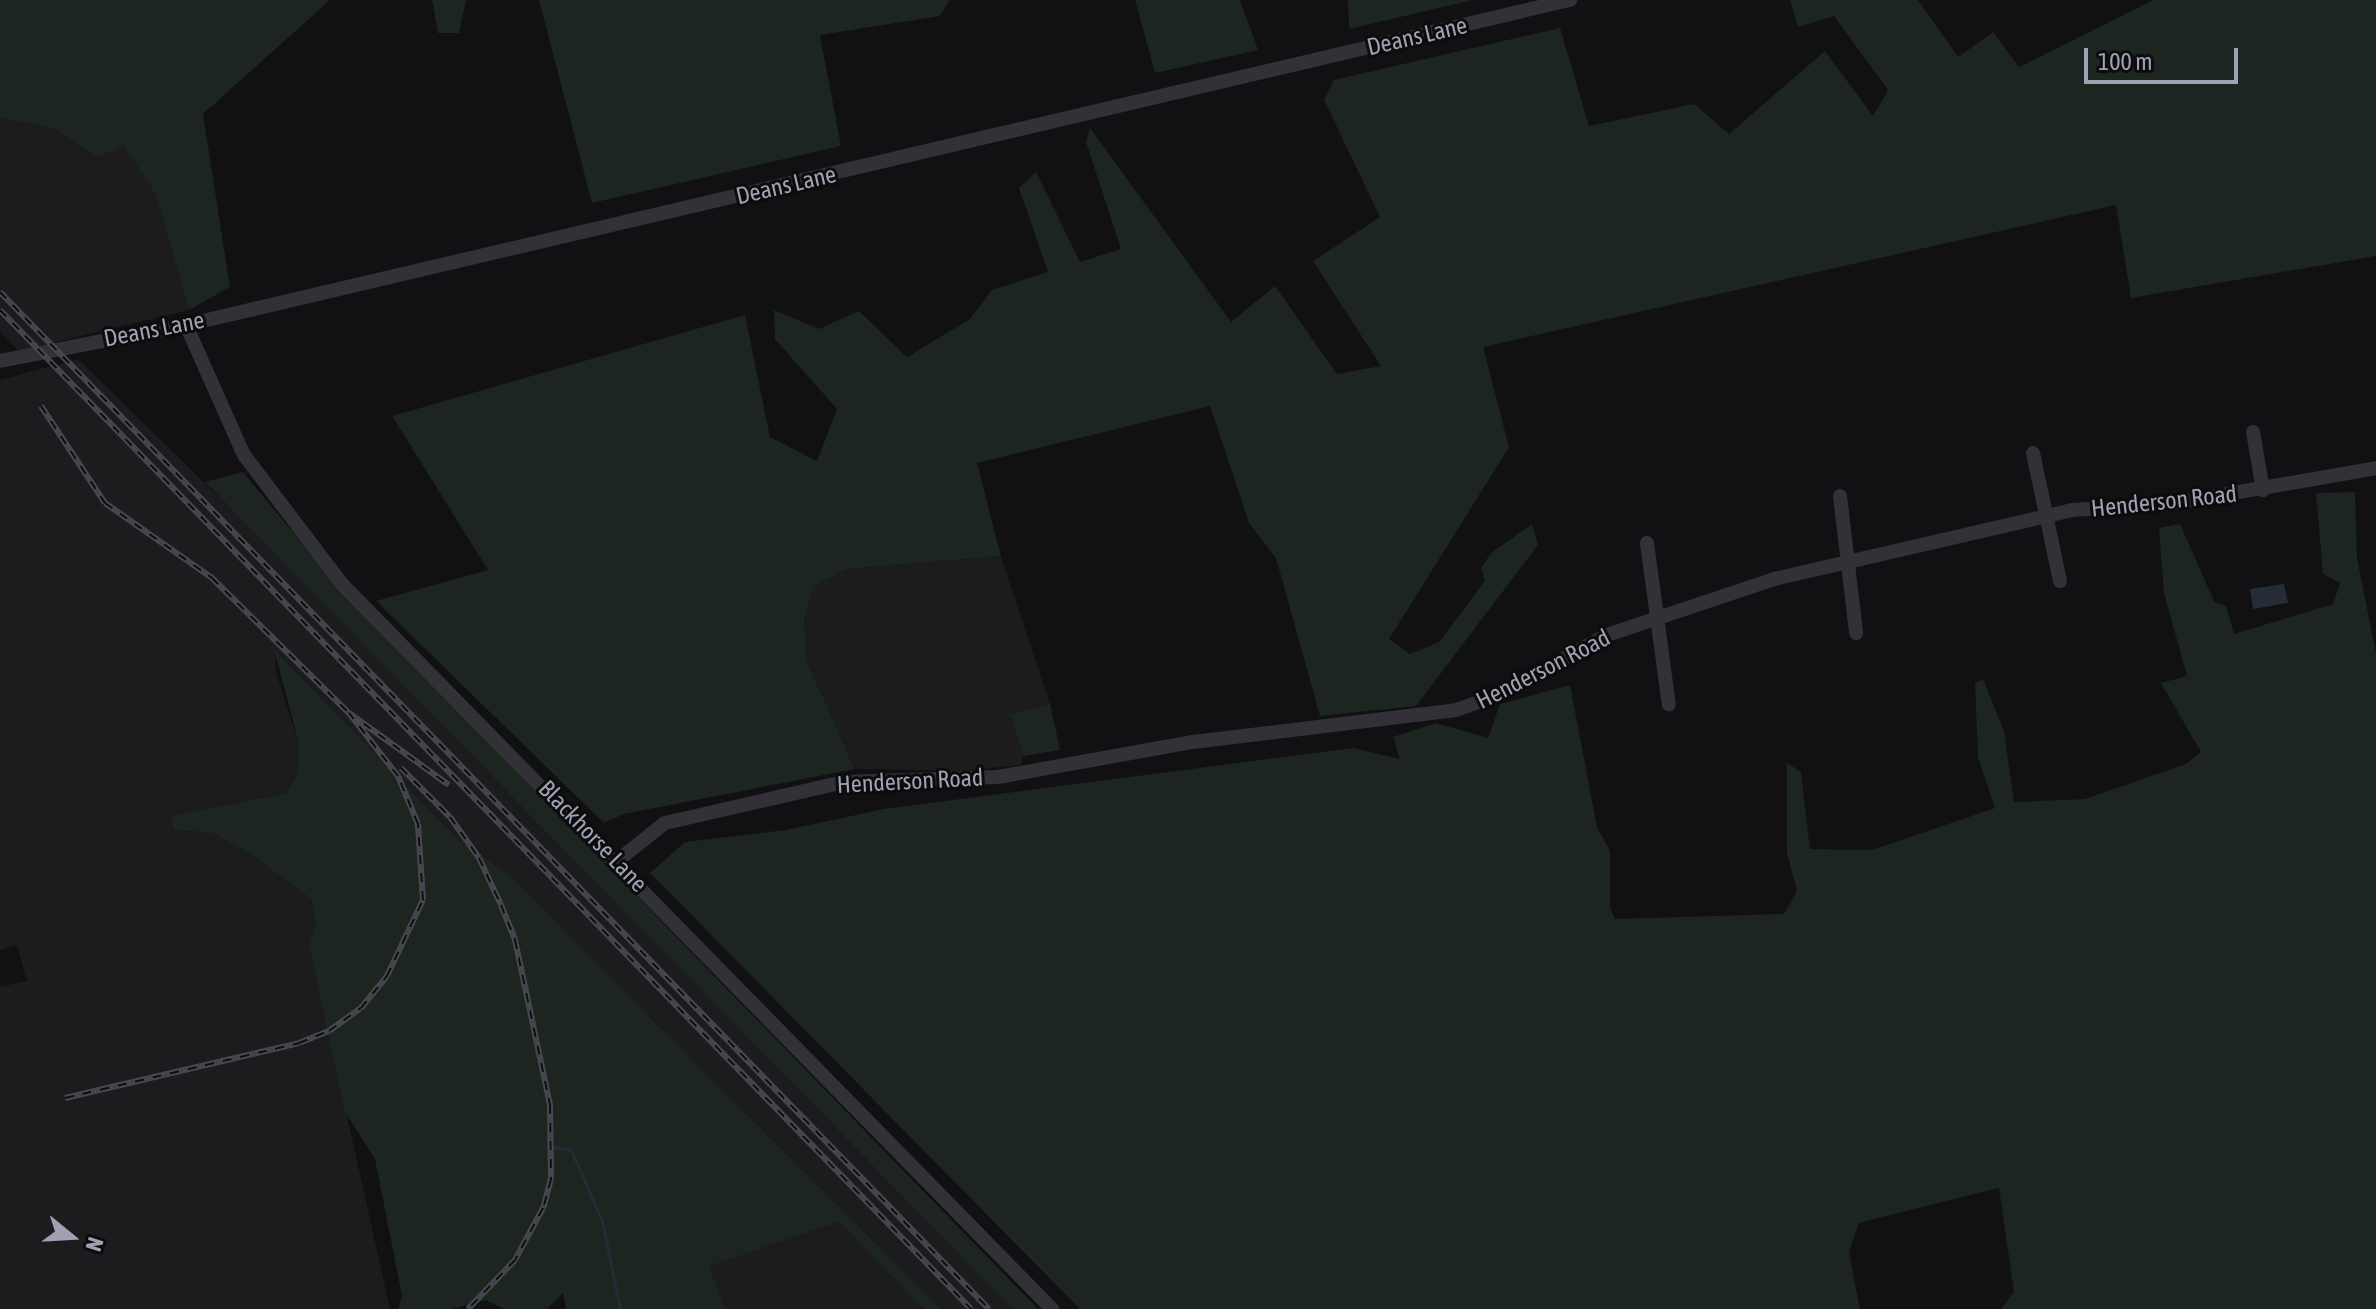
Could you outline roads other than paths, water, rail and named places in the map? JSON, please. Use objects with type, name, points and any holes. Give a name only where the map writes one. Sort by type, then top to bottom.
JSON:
[{"type":"street","name":"Deans Lane","points":[[0,361],[186,325],[1570,0]]},
{"type":"street","name":"Blackhorse Lane","points":[[186,325],[244,455],[280,509],[342,584],[617,861],[1052,1309]]},
{"type":"street","points":[[2253,432],[2263,490]]},
{"type":"street","points":[[2033,453],[2060,581]]},
{"type":"street","name":"Henderson Road","points":[[617,861],[665,823],[844,782],[998,777],[1193,742],[1469,707],[1579,648],[1734,590],[2047,515],[2263,490],[2376,468]]},
{"type":"street","points":[[1840,496],[1856,633]]},
{"type":"street","points":[[1647,543],[1669,705]]},
{"type":"waterway","points":[[552,1147],[571,1150],[602,1221],[620,1309]]},
{"type":"railway","points":[[0,292],[989,1309]]},
{"type":"railway","points":[[0,310],[971,1309]]},
{"type":"railway","points":[[41,406],[105,503],[212,578],[349,713],[449,785]]},
{"type":"railway","points":[[65,1098],[299,1043],[329,1031],[361,1008],[387,976],[423,900],[418,824],[398,776],[349,713]]},
{"type":"railway","points":[[401,768],[450,817],[479,858],[501,905],[515,940],[550,1105],[551,1179],[543,1208],[515,1260],[468,1309]]}]
